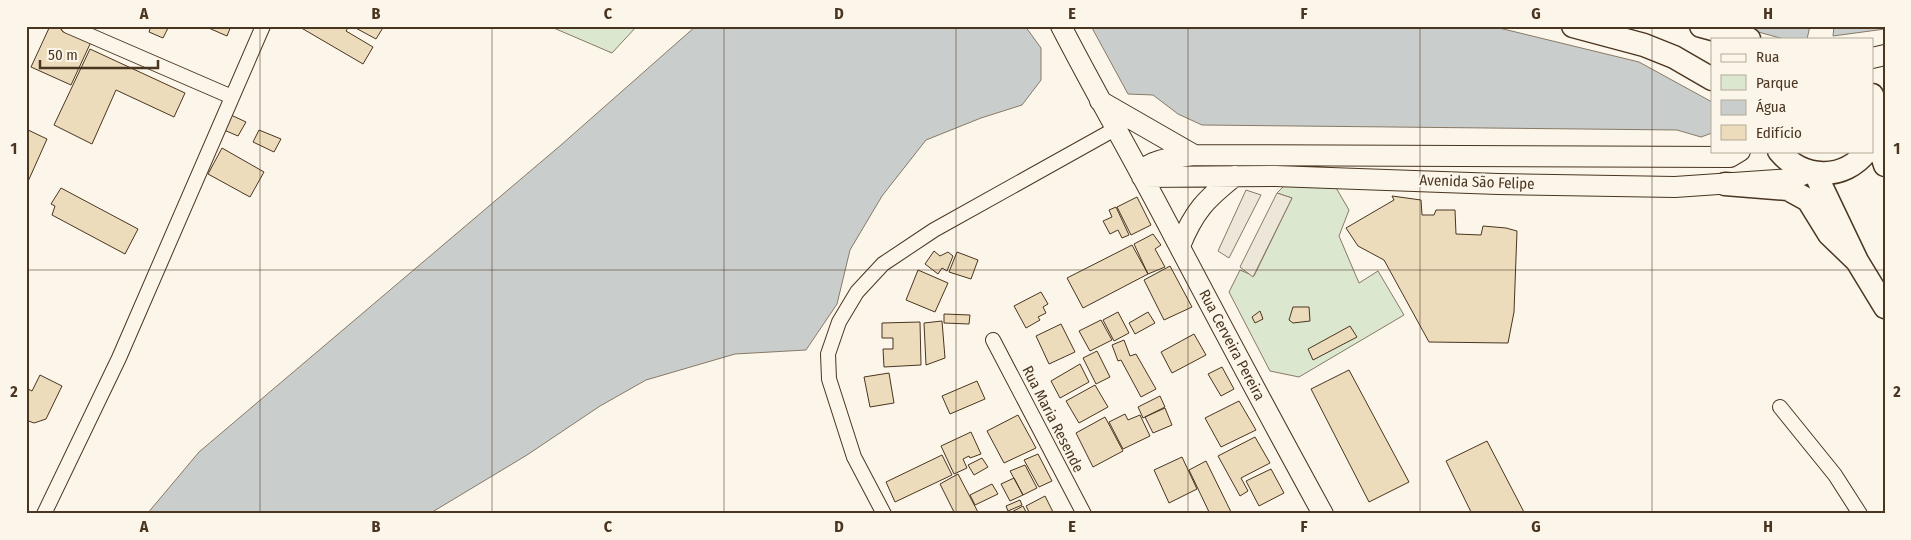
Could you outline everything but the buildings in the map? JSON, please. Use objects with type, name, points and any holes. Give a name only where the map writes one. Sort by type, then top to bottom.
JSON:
[{"type":"main road","points":[[1573,26],[1651,48],[1674,57],[1711,77]]},
{"type":"main road","points":[[1701,26],[1745,38]]},
{"type":"main road","points":[[1874,101],[1878,114],[1875,138],[1885,165]]},
{"type":"main road","points":[[1780,152],[1792,164],[1812,173],[1824,174],[1844,170],[1860,160],[1865,152]]},
{"type":"main road","points":[[1812,173],[1857,261],[1885,307]]},
{"type":"main road","points":[[1725,184],[1788,189],[1808,200],[1829,234],[1857,261]]},
{"type":"street","points":[[68,26],[232,97]]},
{"type":"street","points":[[44,514],[119,358],[263,26]]},
{"type":"street","name":"Rua Cerveira Pereira","points":[[1061,26],[1323,514]]},
{"type":"street","points":[[1098,98],[1194,155]]},
{"type":"street","points":[[884,514],[854,457],[829,379],[828,354],[839,322],[857,292],[883,264],[934,230],[1115,129]]},
{"type":"street","name":"Avenida São Felipe","points":[[1738,152],[1730,157],[1194,155],[1147,164],[1141,175],[1655,186],[1725,184],[1792,179],[1812,173]]},
{"type":"street","points":[[1180,246],[1189,224],[1209,197],[1235,176]]},
{"type":"street","name":"Rua Maria Resende","points":[[994,340],[1084,514]]},
{"type":"street","points":[[1780,407],[1835,475],[1860,514]]},
{"type":"green space","points":[[549,26],[637,26],[612,53]]},
{"type":"green space","points":[[1284,186],[1335,186],[1349,210],[1339,236],[1359,283],[1378,271],[1404,315],[1299,377],[1270,371],[1229,292],[1240,270],[1254,276],[1292,198],[1277,193]]},
{"type":"shaded area","points":[[1246,190],[1261,195],[1229,258],[1218,251]]},
{"type":"shaded area","points":[[1277,193],[1292,198],[1253,277],[1240,267]]},
{"type":"water","points":[[696,26],[1025,26],[1041,48],[1041,80],[1022,105],[981,118],[926,140],[882,196],[850,250],[837,304],[806,350],[735,354],[646,380],[600,406],[527,455],[429,514],[147,514],[199,452],[561,145]]},
{"type":"water","points":[[1091,26],[1491,26],[1639,62],[1711,101],[1711,133],[1701,137],[1677,130],[1202,125],[1178,114],[1153,95],[1128,94]]},
{"type":"water","points":[[1736,26],[1810,26],[1807,38],[1780,38]]},
{"type":"water","points":[[1834,26],[1885,26],[1885,29],[1833,36]]}]
